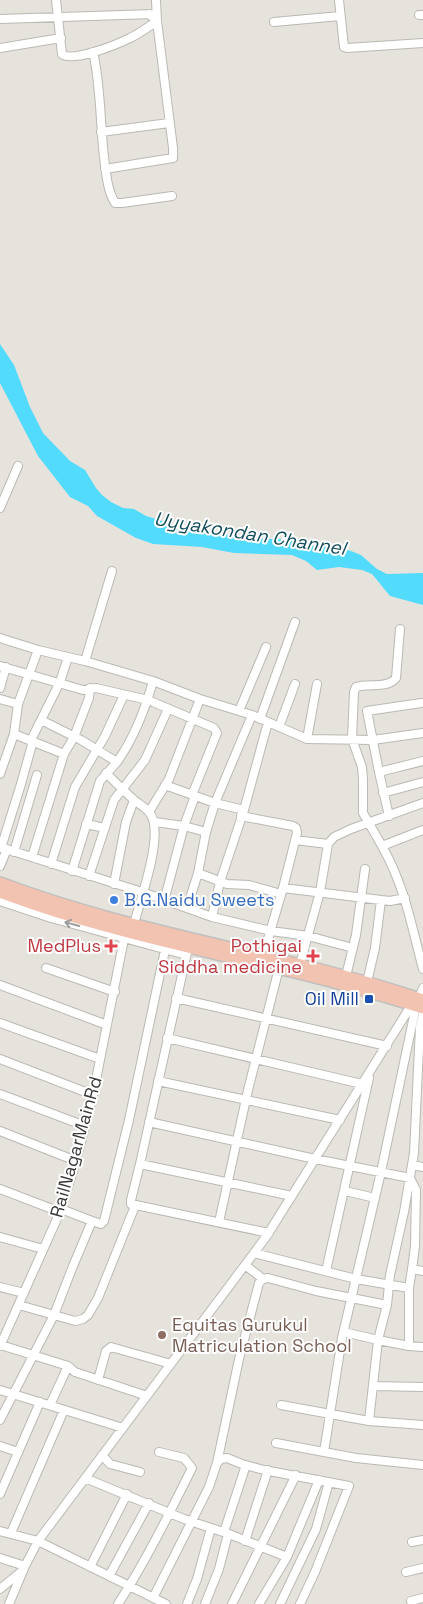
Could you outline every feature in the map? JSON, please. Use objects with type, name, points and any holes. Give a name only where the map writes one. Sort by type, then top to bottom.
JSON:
[{"type":"highway","points":[[0,883],[27,893],[134,924],[346,976],[420,1002]]},
{"type":"highway","points":[[0,892],[187,952],[279,968],[420,1002]]},
{"type":"street","points":[[56,0],[62,54],[65,56],[93,52],[132,38],[154,16]]},
{"type":"street","points":[[106,169],[173,158],[154,16],[156,0]]},
{"type":"street","points":[[339,0],[343,44],[347,48],[423,43]]},
{"type":"street","points":[[0,19],[154,16]]},
{"type":"street","points":[[274,22],[340,16]]},
{"type":"street","points":[[0,48],[61,38]]},
{"type":"street","points":[[93,52],[97,70],[101,132],[111,197],[115,203],[122,203],[172,196]]},
{"type":"street","points":[[101,132],[169,123]]},
{"type":"street","points":[[0,506],[18,466]]},
{"type":"street","points":[[85,661],[112,571]]},
{"type":"street","points":[[212,917],[220,882],[242,813],[264,720],[295,622]]},
{"type":"street","points":[[400,629],[396,678],[388,684],[363,684],[356,687],[354,692],[352,739],[362,767],[363,813],[391,862],[405,898],[423,969]]},
{"type":"street","points":[[0,638],[153,681],[200,699],[252,715],[307,739],[373,740],[423,733]]},
{"type":"street","points":[[240,711],[266,647]]},
{"type":"street","points":[[0,774],[14,734],[18,704],[38,650]]},
{"type":"street","points":[[0,866],[32,740],[60,682],[68,657]]},
{"type":"street","points":[[0,688],[3,667],[83,690],[93,687],[124,696],[148,700],[214,728],[217,733],[193,795],[164,901]]},
{"type":"street","points":[[72,871],[100,781],[117,762],[130,743],[148,700],[153,681]]},
{"type":"street","points":[[279,727],[295,684]]},
{"type":"street","points":[[307,739],[317,684]]},
{"type":"street","points":[[32,857],[64,754],[74,737],[89,698],[90,688]]},
{"type":"street","points":[[51,864],[76,788],[105,736],[124,696]]},
{"type":"street","points":[[0,699],[18,704]]},
{"type":"street","points":[[149,812],[165,785],[200,699]]},
{"type":"street","points":[[389,816],[367,711],[421,703]]},
{"type":"street","points":[[89,876],[114,800],[145,760],[168,709]]},
{"type":"street","points":[[187,908],[198,874],[206,832],[215,803],[252,715]]},
{"type":"street","points":[[41,720],[117,762]]},
{"type":"street","points":[[14,734],[64,754]]},
{"type":"street","points":[[379,772],[423,761]]},
{"type":"street","points":[[106,773],[149,812],[155,822],[152,858],[134,924]]},
{"type":"street","points":[[5,849],[37,775]]},
{"type":"street","points":[[383,793],[423,782]]},
{"type":"street","points":[[165,785],[242,813],[296,828],[295,840],[282,891],[263,956]]},
{"type":"street","points":[[114,884],[126,822],[134,800]]},
{"type":"street","points":[[300,964],[320,892],[328,844],[334,837],[423,803]]},
{"type":"street","points":[[155,822],[184,826],[206,832]]},
{"type":"street","points":[[86,824],[106,828]]},
{"type":"street","points":[[382,846],[423,831]]},
{"type":"street","points":[[295,840],[328,844]]},
{"type":"street","points":[[5,849],[142,892],[212,917],[271,931],[308,936],[353,948]]},
{"type":"street","points":[[346,976],[362,898],[365,869]]},
{"type":"street","points":[[198,874],[231,885],[249,885],[282,891],[320,892],[390,901],[405,898]]},
{"type":"street","points":[[367,982],[375,948],[381,900]]},
{"type":"street","points":[[0,901],[124,939],[165,950],[187,952],[131,1200],[132,1204],[269,1233]]},
{"type":"street","name":"RailNagarMainRd","points":[[1,1342],[19,1306],[60,1211],[76,1161],[93,1095],[115,992],[124,939]]},
{"type":"street","points":[[0,1189],[101,1224],[104,1221],[129,1120],[165,950]]},
{"type":"street","points":[[46,968],[115,992]]},
{"type":"street","points":[[219,1222],[236,1142],[279,968]]},
{"type":"street","points":[[0,985],[108,1025]]},
{"type":"street","points":[[176,998],[387,1046]]},
{"type":"street","points":[[369,1421],[378,1340],[412,1165],[421,1054],[422,1027],[420,1002]]},
{"type":"street","points":[[0,1594],[10,1600],[38,1541],[269,1233],[370,1071],[420,1002]]},
{"type":"street","points":[[324,1452],[344,1332],[420,1002]]},
{"type":"street","points":[[0,1023],[100,1059]]},
{"type":"street","points":[[168,1038],[362,1084]]},
{"type":"street","points":[[0,1059],[93,1095]]},
{"type":"street","points":[[326,1271],[370,1071]]},
{"type":"street","points":[[158,1080],[340,1120]]},
{"type":"street","points":[[0,1094],[84,1126]]},
{"type":"street","points":[[149,1122],[410,1178],[420,1191],[419,1243],[409,1288],[409,1346]]},
{"type":"street","points":[[0,1131],[76,1161]]},
{"type":"street","points":[[140,1164],[292,1196]]},
{"type":"street","points":[[412,1165],[423,1167]]},
{"type":"street","points":[[345,1191],[375,1198]]},
{"type":"street","points":[[19,1306],[75,1321],[83,1319],[88,1315],[98,1298],[135,1206]]},
{"type":"street","points":[[0,1420],[54,1315],[92,1221]]},
{"type":"street","points":[[0,1237],[44,1249]]},
{"type":"street","points":[[254,1253],[356,1279],[409,1288]]},
{"type":"street","points":[[245,1265],[263,1279]]},
{"type":"street","points":[[412,1269],[423,1271]]},
{"type":"street","points":[[152,1598],[209,1486],[217,1463],[239,1358],[259,1283],[263,1279],[268,1278],[316,1291],[386,1305]]},
{"type":"street","points":[[0,1287],[24,1294]]},
{"type":"street","points":[[344,1332],[409,1346],[423,1347]]},
{"type":"street","points":[[1,1342],[68,1366],[75,1372],[147,1396]]},
{"type":"street","points":[[98,1380],[106,1350],[111,1347],[170,1364]]},
{"type":"street","points":[[50,1406],[68,1366]]},
{"type":"street","points":[[373,1386],[423,1387]]},
{"type":"street","points":[[0,1390],[123,1428]]},
{"type":"street","points":[[0,1494],[2,1482],[18,1452],[40,1402]]},
{"type":"street","points":[[281,1405],[369,1421],[423,1424]]},
{"type":"street","points":[[11,1533],[64,1410]]},
{"type":"street","points":[[276,1443],[364,1459],[423,1465]]},
{"type":"street","points":[[0,1446],[18,1452]]},
{"type":"street","points":[[118,1604],[130,1586],[192,1468],[184,1458],[159,1452]]},
{"type":"street","points":[[102,1455],[110,1464],[140,1472]]},
{"type":"street","points":[[217,1463],[221,1459],[227,1458],[246,1465],[349,1486],[315,1572],[300,1604]]},
{"type":"street","points":[[205,1604],[218,1568],[246,1465]]},
{"type":"street","points":[[245,1541],[268,1470]]},
{"type":"street","points":[[232,1604],[262,1547],[296,1475]]},
{"type":"street","points":[[85,1478],[190,1521],[287,1557]]},
{"type":"street","points":[[259,1604],[287,1557],[319,1480]]},
{"type":"street","points":[[280,1604],[316,1529],[329,1482]]},
{"type":"street","points":[[90,1567],[127,1494]]},
{"type":"street","points":[[110,1576],[149,1503]]},
{"type":"street","points":[[187,1604],[197,1579],[210,1528]]},
{"type":"street","points":[[0,1531],[38,1541],[166,1604]]},
{"type":"street","points":[[412,1542],[423,1540]]},
{"type":"street","points":[[0,1558],[24,1568]]},
{"type":"street","points":[[0,1589],[24,1568]]},
{"type":"street","points":[[406,1572],[423,1568]]},
{"type":"street","points":[[410,1600],[423,1598]]},
{"type":"water","points":[[0,344],[14,365],[30,407],[43,433],[70,461],[85,470],[96,488],[111,502],[123,508],[134,509],[146,516],[189,529],[253,539],[286,539],[317,547],[332,546],[361,555],[377,569],[387,574],[423,573],[423,605],[390,596],[372,574],[362,570],[339,567],[317,570],[306,561],[292,555],[234,553],[202,547],[153,544],[136,538],[97,516],[88,506],[70,497],[38,456],[0,383]]},
{"type":"place","name":"B.G.Naidu Sweets","points":[[114,900]]},
{"type":"place","name":"MedPlus","points":[[111,946]]},
{"type":"place","name":"Pothigai Siddha medicine","points":[[313,956]]},
{"type":"place","name":"Oil Mill","points":[[369,999]]},
{"type":"place","name":"Equitas Gurukul Matriculation School","points":[[162,1335]]},
{"type":"water label","name":"Uyyakondan Channel","points":[[250,533]]}]
